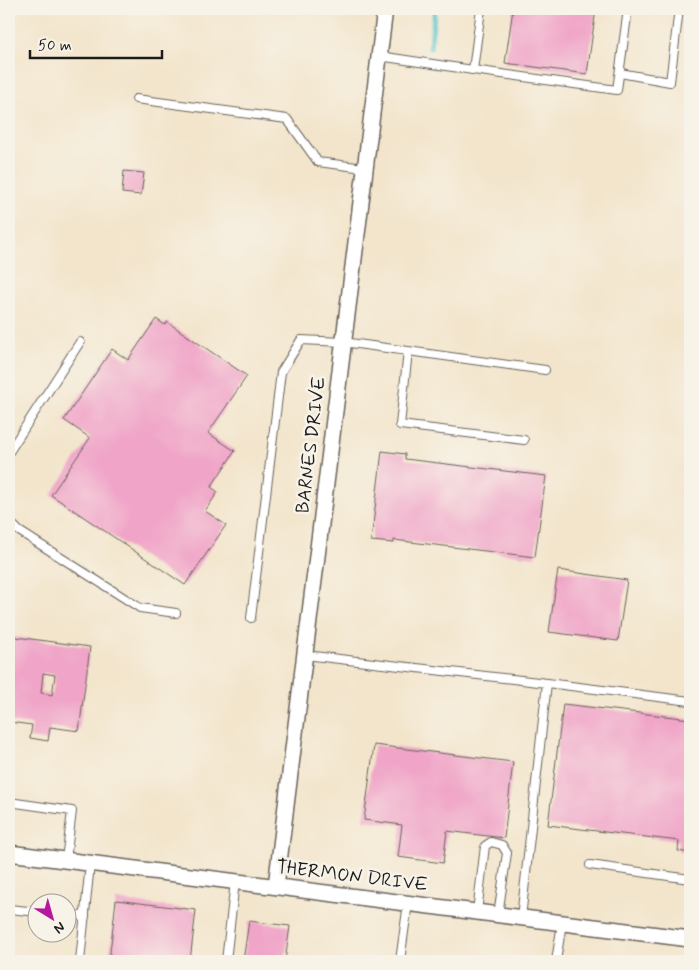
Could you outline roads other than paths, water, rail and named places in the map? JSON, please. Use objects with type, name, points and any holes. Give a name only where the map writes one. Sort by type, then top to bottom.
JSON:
[{"type":"street","name":"BARNES DRIVE","points":[[276,886],[385,9]]},
{"type":"street","name":"THERMON DRIVE","points":[[9,853],[690,939]]},
{"type":"lane","points":[[473,70],[481,9]]},
{"type":"lane","points":[[379,56],[617,90],[628,9]]},
{"type":"lane","points":[[620,73],[670,82],[679,9]]},
{"type":"lane","points":[[136,99],[288,118],[318,162],[364,168]]},
{"type":"lane","points":[[252,618],[281,372],[302,340],[343,342],[545,370]]},
{"type":"lane","points":[[9,452],[80,342]]},
{"type":"lane","points":[[408,351],[400,425],[524,440]]},
{"type":"lane","points":[[9,521],[19,531],[140,608],[176,613]]},
{"type":"lane","points":[[305,655],[690,701]]},
{"type":"lane","points":[[521,918],[547,683]]},
{"type":"lane","points":[[9,802],[72,811],[66,860]]},
{"type":"lane","points":[[477,912],[485,846],[491,842],[502,845],[506,853],[498,914]]},
{"type":"lane","points":[[80,961],[90,864]]},
{"type":"lane","points":[[590,865],[690,879]]},
{"type":"lane","points":[[226,961],[235,881]]},
{"type":"lane","points":[[400,961],[408,903]]},
{"type":"lane","points":[[9,909],[28,911]]},
{"type":"lane","points":[[78,916],[85,916]]},
{"type":"lane","points":[[556,961],[562,923]]},
{"type":"lane","points":[[689,961],[690,953]]},
{"type":"waterway","points":[[430,48],[435,9]]}]
